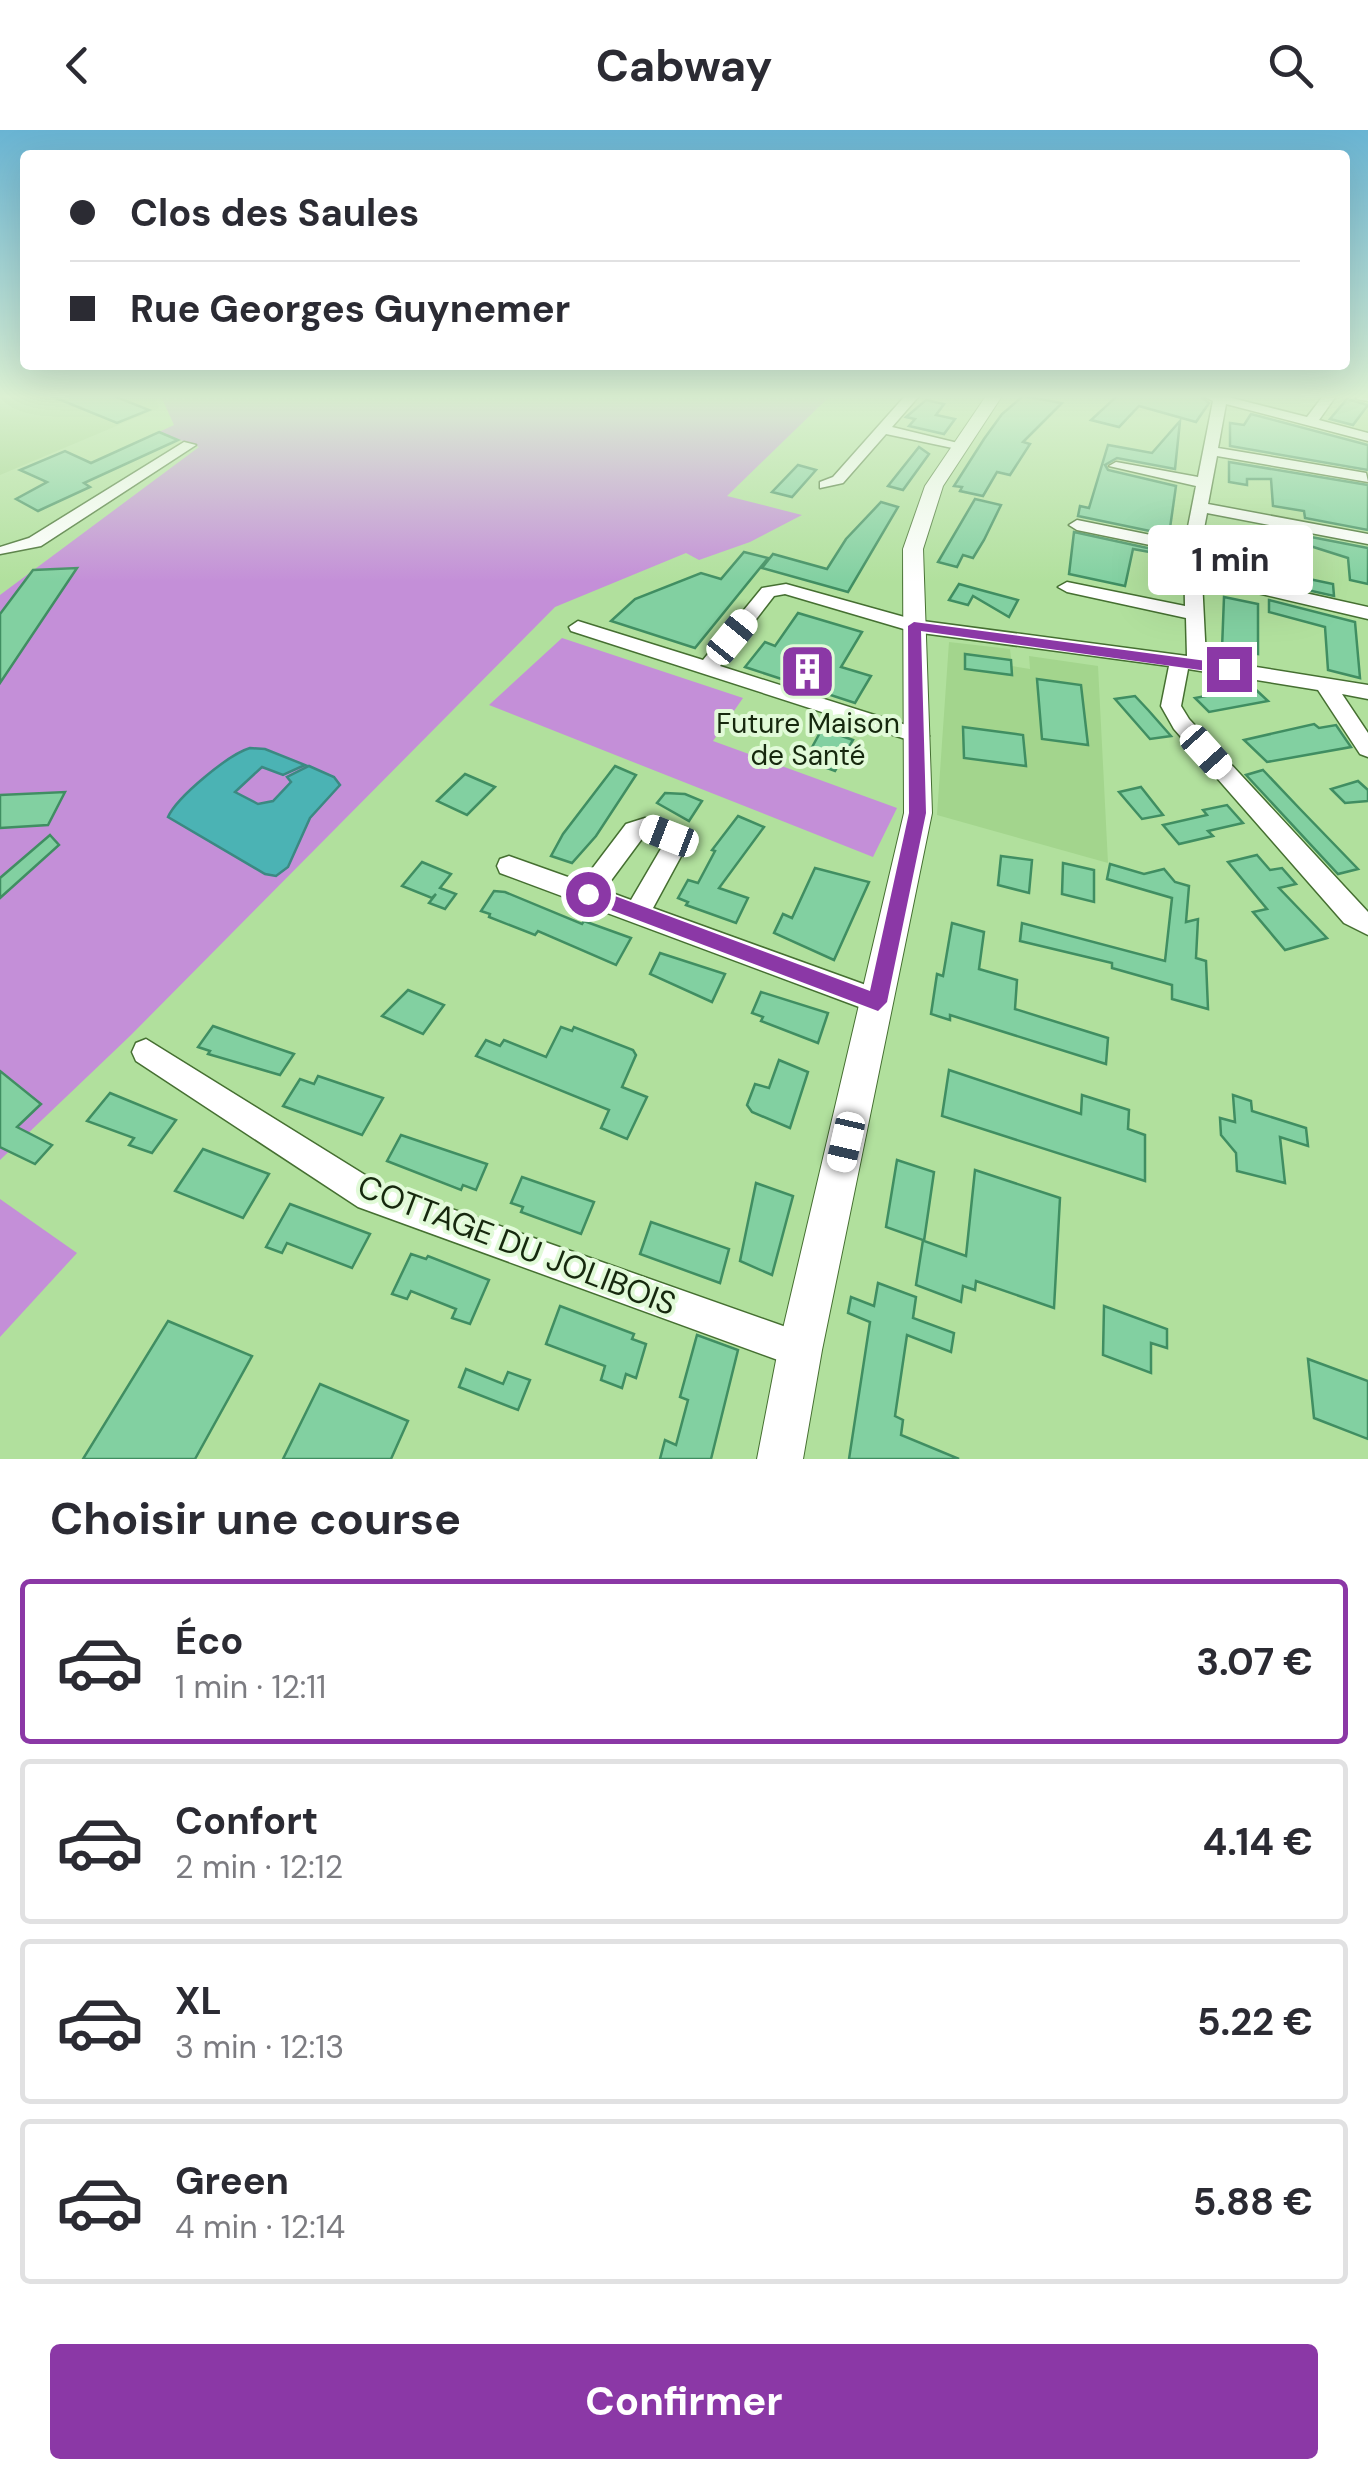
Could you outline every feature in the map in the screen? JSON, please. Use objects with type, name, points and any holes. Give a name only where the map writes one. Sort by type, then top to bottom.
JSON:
[{"type":"main road","points":[[780,1459],[800,1350],[918,813],[913,549],[927,494],[950,458]]},
{"type":"street","points":[[2,552],[34,542],[168,458]]},
{"type":"street","points":[[825,485],[838,480],[857,458]]},
{"type":"street","points":[[1210,458],[1192,549],[1195,614],[1188,663],[1170,706],[1181,724],[1353,916],[1368,924]]},
{"type":"street","points":[[1256,458],[1366,478]]},
{"type":"street","points":[[1116,466],[1204,482]]},
{"type":"street","points":[[1199,506],[1368,539]]},
{"type":"street","points":[[1078,525],[1192,549]]},
{"type":"street","points":[[1193,573],[1368,613]]},
{"type":"street","points":[[1066,587],[1195,614]]},
{"type":"street","points":[[706,670],[768,592],[776,589],[914,626],[1368,692]]},
{"type":"street","points":[[578,627],[918,736]]},
{"type":"street","points":[[1325,685],[1368,750]]},
{"type":"street","points":[[588,894],[634,830],[645,828],[669,836],[674,847],[636,913]]},
{"type":"street","points":[[510,866],[878,1002]]},
{"type":"street","name":"COTTAGE DU JOLIBOIS","points":[[146,1052],[369,1196],[800,1350]]},
{"type":"shaded area","points":[[0,458],[40,458],[0,475]]},
{"type":"shaded area","points":[[184,458],[766,458],[727,496],[802,515],[750,542],[699,560],[686,553],[555,607],[131,1035],[0,1160],[0,595]]},
{"type":"shaded area","points":[[562,638],[743,698],[713,741],[897,808],[873,857],[489,705]]},
{"type":"shaded area","points":[[949,642],[1010,649],[1012,666],[1030,669],[1029,656],[1098,666],[1108,863],[937,815]]},
{"type":"shaded area","points":[[0,1199],[77,1253],[0,1337]]},
{"type":"water","points":[[250,748],[265,749],[305,765],[283,775],[262,767],[235,792],[258,804],[273,801],[291,782],[287,777],[309,766],[334,777],[340,785],[310,818],[288,867],[276,876],[265,874],[168,817],[204,777]]},
{"type":"building","points":[[48,458],[80,458],[91,463],[102,458],[139,458],[84,483],[90,487],[38,511],[16,499],[47,482],[20,470]]},
{"type":"building","points":[[910,458],[926,458],[903,490],[888,486]]},
{"type":"building","points":[[972,458],[1021,458],[1010,475],[997,472],[983,496],[954,486]]},
{"type":"building","points":[[1104,458],[1117,458],[1105,465],[1108,470],[1176,486],[1169,535],[1078,516],[1080,506],[1089,508]]},
{"type":"building","points":[[1117,458],[1176,458],[1175,469]]},
{"type":"building","points":[[1299,458],[1368,458],[1368,470]]},
{"type":"building","points":[[1229,462],[1368,485],[1368,530],[1305,518],[1304,511],[1273,506],[1271,479],[1247,479],[1247,485],[1229,482]]},
{"type":"building","points":[[798,465],[816,470],[792,497],[772,492]]},
{"type":"building","points":[[975,499],[1001,505],[984,540],[973,558],[963,555],[957,567],[938,562]]},
{"type":"building","points":[[881,502],[898,507],[848,592],[762,568],[773,554],[827,569],[846,539]]},
{"type":"building","points":[[1225,529],[1247,533],[1247,572],[1224,567]]},
{"type":"building","points":[[1074,532],[1166,555],[1133,549],[1125,586],[1069,574]]},
{"type":"building","points":[[1306,536],[1368,548],[1368,584],[1350,580],[1348,558],[1307,545]]},
{"type":"building","points":[[744,552],[768,558],[695,648],[611,621],[635,599],[701,573],[721,579]]},
{"type":"building","points":[[77,568],[0,683],[0,614],[33,570]]},
{"type":"building","points":[[1276,572],[1333,584],[1334,596],[1276,583]]},
{"type":"building","points":[[959,584],[1018,600],[1009,617],[973,596],[968,605],[949,600]]},
{"type":"building","points":[[1224,597],[1258,604],[1258,654],[1222,649]]},
{"type":"building","points":[[1269,600],[1355,622],[1360,678],[1328,670],[1325,627],[1269,612]]},
{"type":"building","points":[[798,613],[862,632],[841,667],[871,676],[855,703],[745,667],[765,642],[775,646]]},
{"type":"building","points":[[965,654],[1011,660],[1012,675],[965,669]]},
{"type":"building","points":[[1037,679],[1081,685],[1088,745],[1042,739]]},
{"type":"building","points":[[1253,687],[1268,701],[1209,712],[1195,698]]},
{"type":"building","points":[[1135,696],[1171,736],[1150,739],[1115,699]]},
{"type":"building","points":[[1314,724],[1319,728],[1336,725],[1351,747],[1267,762],[1244,740]]},
{"type":"building","points":[[963,727],[1023,735],[1026,766],[964,758]]},
{"type":"building","points":[[822,729],[853,740],[835,771],[805,760]]},
{"type":"building","points":[[615,766],[636,775],[596,836],[572,863],[551,856],[563,834]]},
{"type":"building","points":[[1263,770],[1358,869],[1338,874],[1246,775]]},
{"type":"building","points":[[465,774],[495,787],[467,815],[437,801]]},
{"type":"building","points":[[1358,781],[1368,790],[1368,801],[1345,803],[1331,789]]},
{"type":"building","points":[[1141,787],[1163,815],[1142,819],[1119,792]]},
{"type":"building","points":[[65,792],[48,825],[0,828],[0,795]]},
{"type":"building","points":[[665,793],[685,794],[702,801],[689,821],[657,803]]},
{"type":"building","points":[[1227,805],[1243,823],[1208,831],[1213,836],[1179,844],[1163,825],[1207,815],[1203,810]]},
{"type":"building","points":[[738,816],[764,827],[719,888],[748,898],[736,923],[686,905],[688,902],[678,898],[688,880],[698,883],[715,851],[712,850]]},
{"type":"building","points":[[50,835],[59,845],[0,898],[0,878]]},
{"type":"building","points":[[1257,855],[1270,870],[1282,868],[1296,884],[1279,888],[1327,938],[1285,950],[1253,912],[1267,909],[1228,862]]},
{"type":"building","points":[[1001,856],[1032,860],[1029,893],[998,885]]},
{"type":"building","points":[[422,862],[451,874],[440,888],[456,894],[445,909],[429,903],[436,894],[432,898],[402,886]]},
{"type":"building","points":[[1063,863],[1094,870],[1094,902],[1062,894]]},
{"type":"building","points":[[1110,864],[1144,874],[1164,869],[1175,882],[1189,886],[1186,922],[1198,919],[1196,958],[1206,961],[1208,1009],[1172,999],[1172,985],[1112,968],[1112,963],[1020,941],[1022,923],[1165,961],[1172,898],[1107,879]]},
{"type":"building","points":[[815,868],[869,882],[834,960],[774,933],[783,914],[792,918]]},
{"type":"building","points":[[494,891],[631,938],[616,965],[538,931],[535,935],[489,917],[481,911]]},
{"type":"building","points":[[952,923],[984,932],[979,969],[1017,980],[1015,1009],[1108,1038],[1106,1064],[950,1015],[950,1020],[931,1014],[937,974],[943,976]]},
{"type":"building","points":[[660,953],[725,974],[712,1002],[650,974]]},
{"type":"building","points":[[408,990],[444,1005],[423,1034],[382,1016]]},
{"type":"building","points":[[761,992],[828,1013],[818,1043],[761,1021],[763,1017],[752,1013]]},
{"type":"building","points":[[213,1026],[294,1054],[280,1075],[208,1054],[210,1051],[198,1047]]},
{"type":"building","points":[[561,1027],[572,1031],[574,1027],[633,1050],[636,1055],[622,1087],[647,1097],[627,1139],[601,1128],[609,1110],[476,1056],[486,1040],[500,1046],[504,1040],[546,1057]]},
{"type":"building","points":[[779,1060],[808,1072],[790,1128],[752,1112],[747,1105],[755,1084],[769,1088]]},
{"type":"building","points":[[949,1070],[1081,1114],[1082,1095],[1129,1110],[1128,1129],[1145,1135],[1145,1181],[942,1116]]},
{"type":"building","points":[[0,1071],[41,1104],[17,1127],[52,1145],[35,1164],[0,1147]]},
{"type":"building","points":[[318,1076],[383,1098],[362,1135],[283,1106],[300,1079],[314,1084]]},
{"type":"building","points":[[110,1093],[176,1120],[152,1153],[129,1145],[134,1138],[87,1121]]},
{"type":"building","points":[[1233,1095],[1251,1101],[1252,1111],[1306,1128],[1308,1146],[1280,1137],[1285,1183],[1237,1171],[1236,1153],[1221,1135],[1220,1118],[1235,1122]]},
{"type":"building","points":[[401,1135],[487,1164],[476,1190],[463,1185],[461,1190],[387,1161]]},
{"type":"building","points":[[203,1149],[269,1174],[243,1218],[175,1191]]},
{"type":"building","points":[[897,1160],[934,1172],[924,1241],[966,1256],[975,1170],[1060,1198],[1054,1308],[976,1281],[975,1290],[963,1286],[961,1302],[916,1285],[923,1240],[886,1227]]},
{"type":"building","points":[[522,1177],[594,1202],[581,1234],[521,1212],[523,1207],[511,1203]]},
{"type":"building","points":[[756,1183],[793,1196],[772,1275],[740,1261]]},
{"type":"building","points":[[290,1204],[370,1234],[352,1268],[287,1243],[282,1253],[266,1247]]},
{"type":"building","points":[[651,1222],[729,1249],[720,1283],[640,1254]]},
{"type":"building","points":[[411,1254],[426,1259],[428,1256],[489,1280],[470,1324],[452,1318],[456,1309],[411,1291],[407,1299],[392,1294]]},
{"type":"building","points":[[878,1283],[916,1297],[913,1318],[954,1333],[951,1352],[907,1335],[895,1416],[903,1420],[901,1435],[959,1459],[849,1459],[870,1322],[848,1313],[851,1297],[874,1306]]},
{"type":"building","points":[[560,1306],[634,1334],[632,1339],[646,1344],[636,1378],[626,1374],[622,1388],[601,1380],[605,1366],[546,1344]]},
{"type":"building","points":[[1104,1306],[1167,1329],[1167,1348],[1151,1343],[1151,1373],[1103,1355]]},
{"type":"building","points":[[168,1321],[252,1356],[195,1459],[83,1459]]},
{"type":"building","points":[[697,1335],[738,1350],[711,1459],[660,1459],[665,1440],[676,1445],[688,1400],[680,1397]]},
{"type":"building","points":[[1308,1359],[1368,1381],[1368,1439],[1314,1418]]},
{"type":"building","points":[[466,1369],[503,1384],[508,1372],[530,1380],[518,1410],[459,1387]]},
{"type":"building","points":[[320,1384],[408,1421],[391,1459],[283,1459]]},
{"type":"place","name":"Future Maison de Santé","points":[[808,672]]},
{"type":"route","points":[[588,894],[878,1002],[918,813],[914,626],[1229,669]]}]
